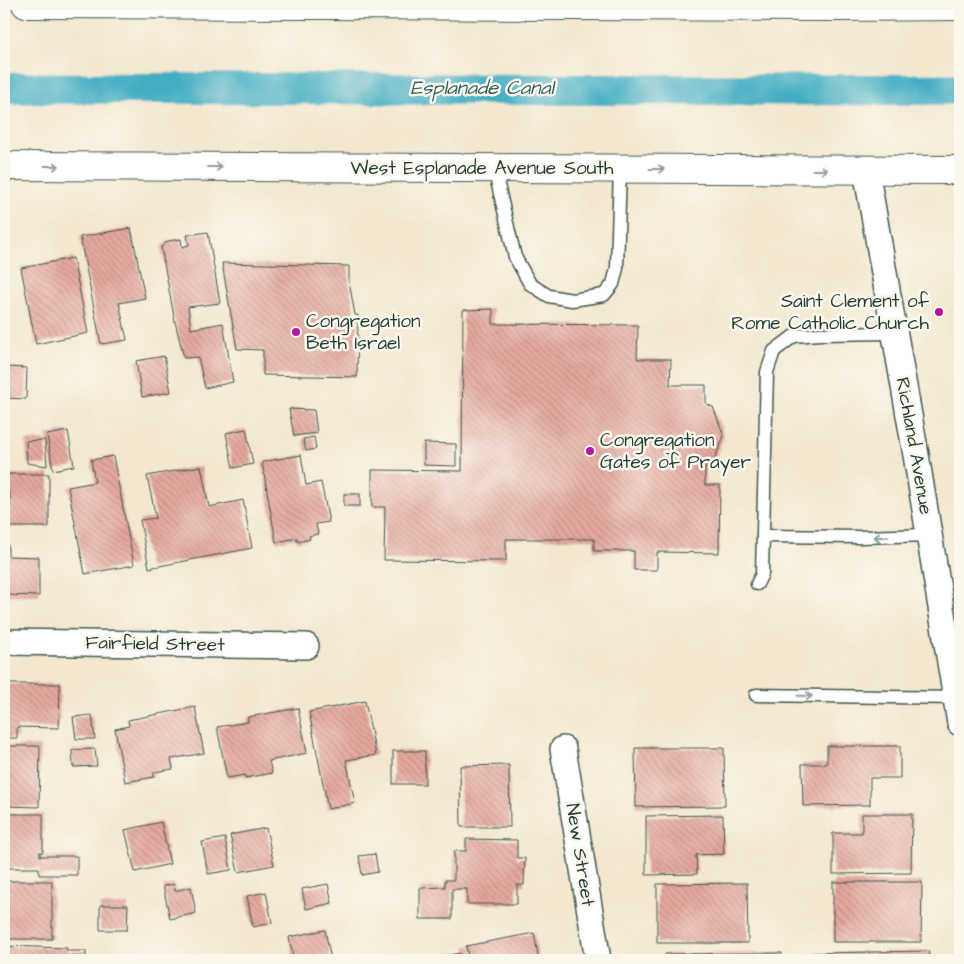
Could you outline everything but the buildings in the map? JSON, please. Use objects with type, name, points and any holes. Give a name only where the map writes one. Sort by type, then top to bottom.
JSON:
[{"type":"main road","points":[[26,4],[960,6]]},
{"type":"main road","name":"West Esplanade Avenue South","points":[[4,166],[960,170]]},
{"type":"street","name":"Richland Avenue","points":[[866,170],[960,723]]},
{"type":"street","name":"Fairfield Street","points":[[4,642],[306,646]]},
{"type":"street","name":"New Street","points":[[563,749],[598,960]]},
{"type":"lane","points":[[494,168],[515,257],[530,284],[549,296],[572,300],[604,295],[613,284],[616,268],[620,169]]},
{"type":"lane","points":[[757,584],[762,574],[767,372],[774,351],[794,336],[895,333]]},
{"type":"lane","points":[[762,536],[860,537],[929,535]]},
{"type":"lane","points":[[756,695],[956,698]]},
{"type":"waterway","name":"Esplanade Canal","points":[[4,88],[960,89]]},
{"type":"place","name":"Saint Clement of Rome Catholic Church","points":[[939,312]]},
{"type":"place","name":"Congregation Beth Israel","points":[[296,332]]},
{"type":"place","name":"Congregation Gates of Prayer","points":[[590,451]]}]
